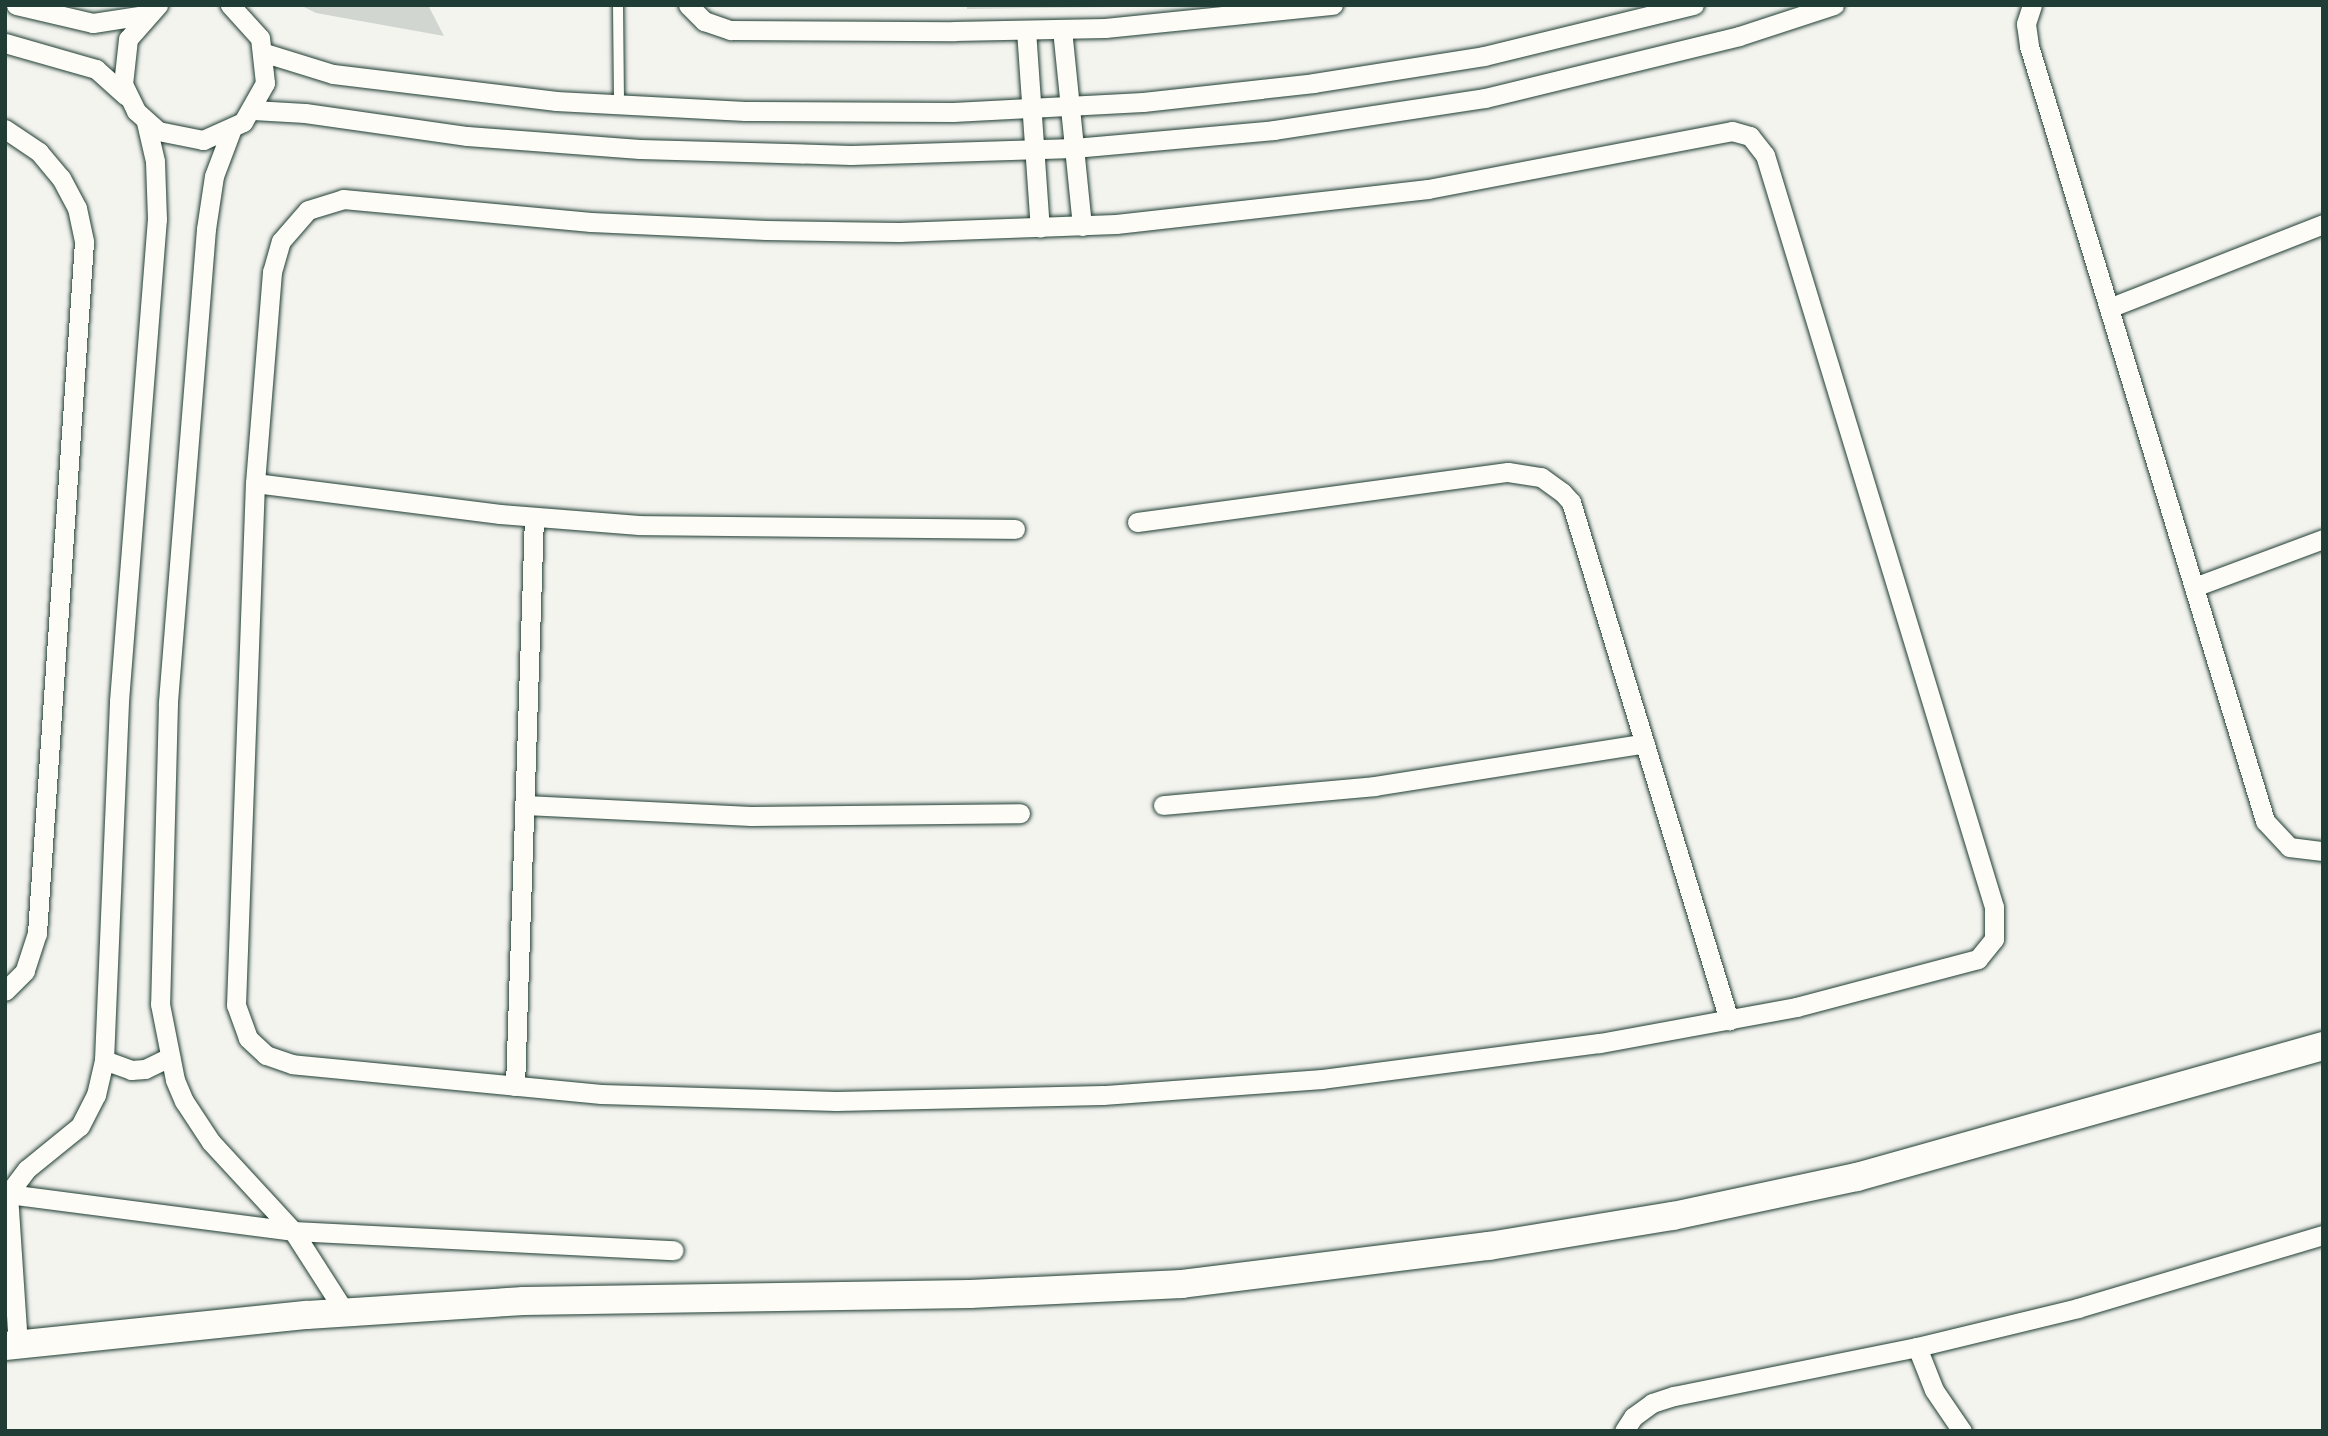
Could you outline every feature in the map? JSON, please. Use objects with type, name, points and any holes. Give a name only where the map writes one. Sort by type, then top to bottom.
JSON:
[{"type":"main road","points":[[12,1346],[345,1312],[625,1297],[970,1294],[1182,1284],[1489,1246],[1673,1216],[1857,1177],[2323,1046]]},
{"type":"street","points":[[16,5],[93,23],[152,10]]},
{"type":"street","points":[[230,5],[252,25],[265,52],[265,83],[253,110],[231,131],[208,202],[168,703],[159,942],[160,1004],[179,1090],[197,1122],[293,1231],[345,1312]]},
{"type":"street","points":[[688,5],[704,21],[730,30],[1062,29],[1181,22],[1334,5]]},
{"type":"street","points":[[265,52],[333,75],[472,93],[619,104],[849,113],[1070,108],[1229,94],[1399,71],[1484,56],[1695,5]]},
{"type":"street","points":[[253,110],[297,112],[467,136],[640,149],[851,155],[1074,148],[1274,130],[1485,98],[1739,36],[1834,5]]},
{"type":"street","points":[[2032,5],[2026,35],[2265,821],[2288,847],[2323,851]]},
{"type":"street","points":[[128,98],[123,54],[152,10]]},
{"type":"street","points":[[1062,29],[1082,226]]},
{"type":"street","points":[[1026,30],[1040,228]]},
{"type":"street","points":[[5,43],[96,69],[128,98],[146,122],[155,162],[157,209],[119,701],[104,1060],[96,1095],[80,1126],[27,1169],[8,1194],[12,1346]]},
{"type":"street","points":[[146,122],[187,140],[231,131]]},
{"type":"street","points":[[5,130],[39,152],[61,178],[76,208],[84,242],[36,946],[25,971],[5,991]]},
{"type":"street","points":[[1723,132],[1741,132],[1756,141],[1765,155],[1997,922],[1990,947],[1970,963],[1729,1020],[1414,1069],[1103,1095],[752,1101],[516,1086],[292,1064],[266,1055],[242,1027],[236,1005],[255,483],[276,254],[288,228],[319,204],[356,200],[591,222],[766,230],[1082,226],[1237,214],[1428,189],[1723,132]]},
{"type":"street","points":[[2109,308],[2323,224]]},
{"type":"street","points":[[1137,522],[1508,472],[1541,477],[1571,502],[1729,1020]]},
{"type":"street","points":[[255,483],[534,517],[722,529],[1015,529]]},
{"type":"street","points":[[516,1086],[534,517]]},
{"type":"street","points":[[2194,587],[2323,539]]},
{"type":"street","points":[[1163,805],[1375,786],[1645,743]]},
{"type":"street","points":[[525,805],[751,816],[1020,813]]},
{"type":"street","points":[[104,1060],[131,1070],[145,1069],[170,1057]]},
{"type":"street","points":[[8,1194],[293,1231],[674,1250]]},
{"type":"street","points":[[1624,1431],[1633,1416],[1652,1403],[1674,1396],[1917,1347],[2078,1308],[2323,1235]]},
{"type":"street","points":[[1917,1347],[1934,1390],[1962,1431]]},
{"type":"lane","points":[[618,5],[619,104]]},
{"type":"shaded area","points":[[300,5],[428,5],[444,36],[316,13]]},
{"type":"shaded area","points":[[967,5],[1121,5],[1121,7],[967,9]]}]
